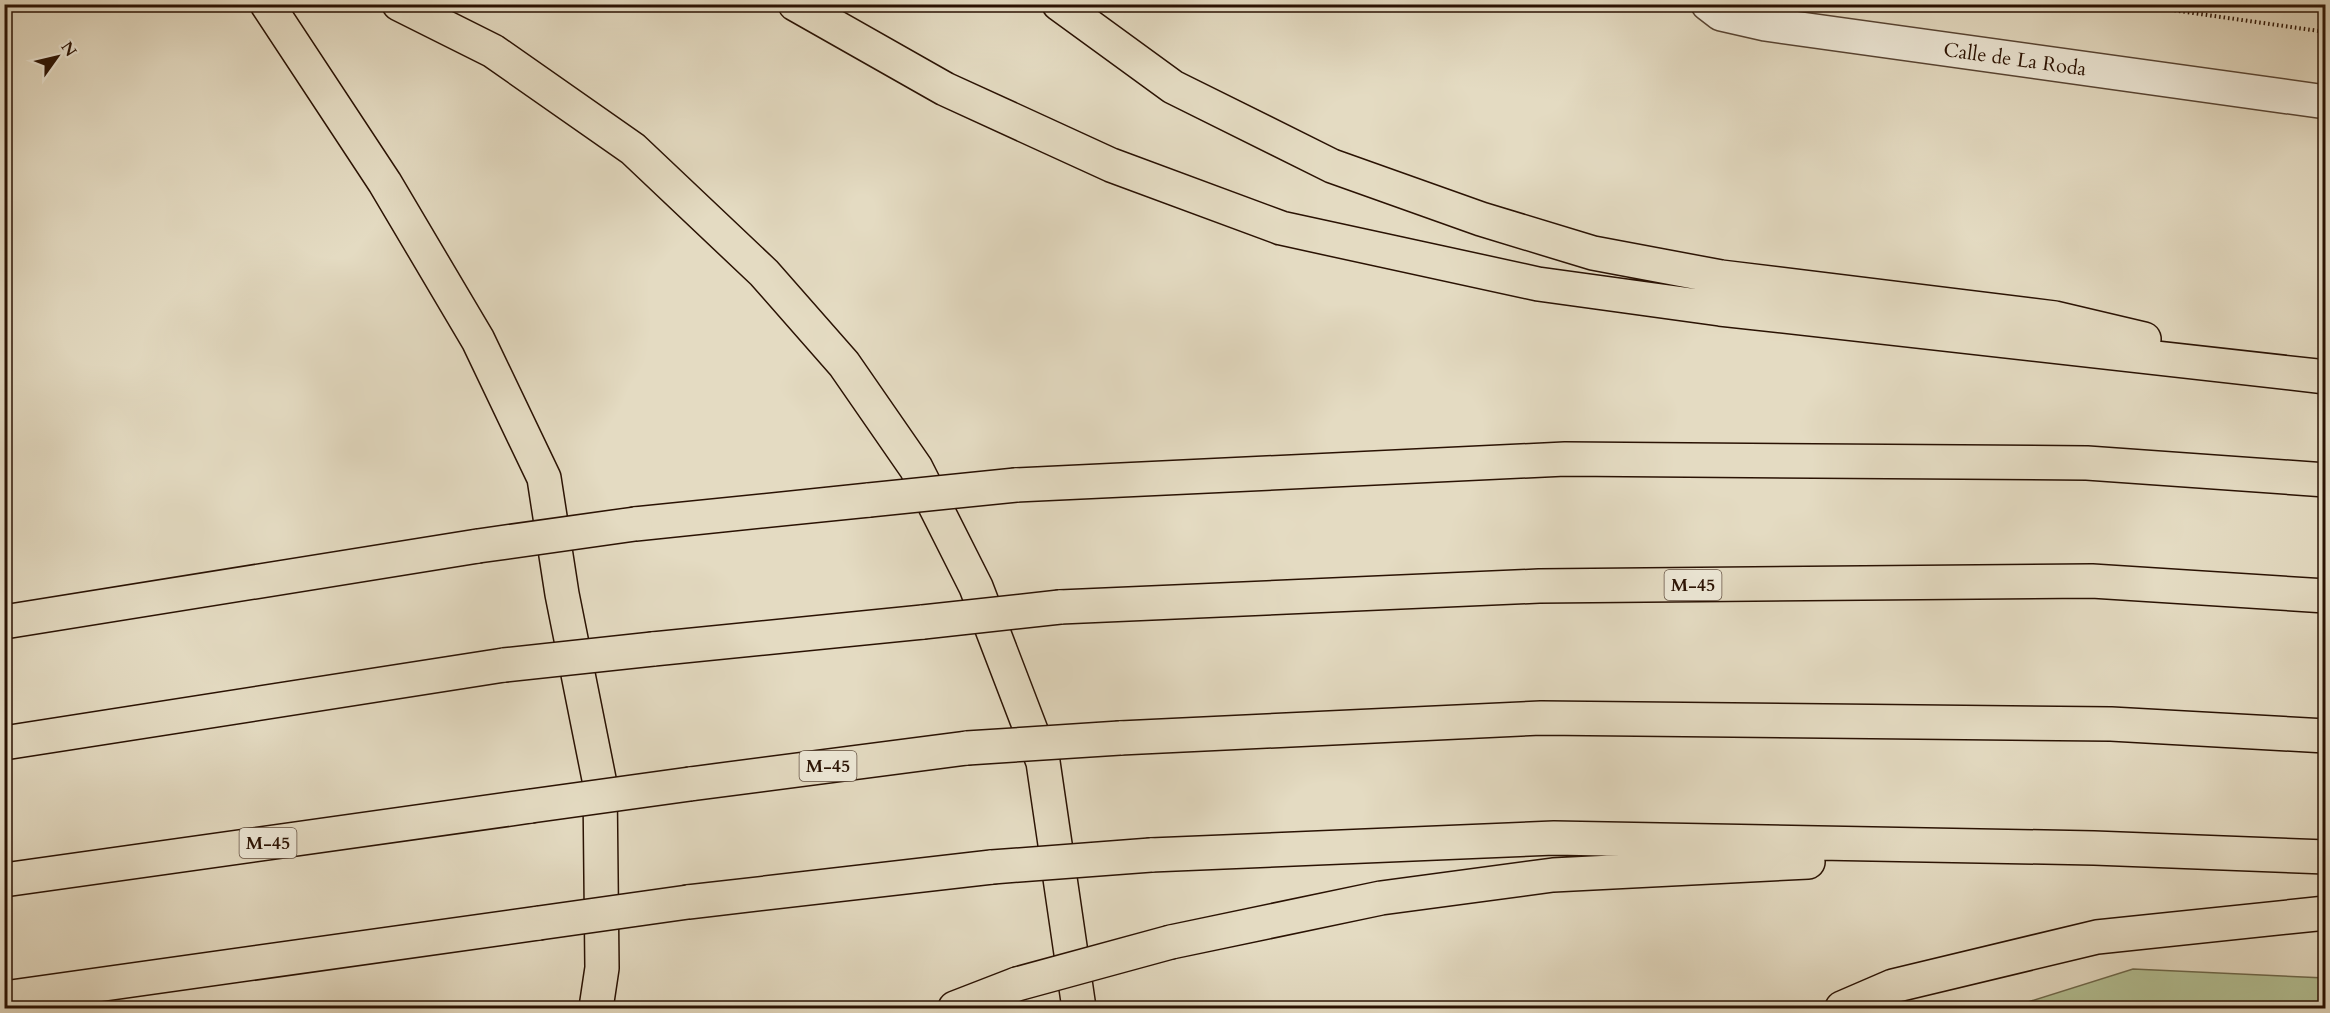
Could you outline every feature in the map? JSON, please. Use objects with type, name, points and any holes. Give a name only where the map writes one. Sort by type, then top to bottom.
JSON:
[{"type":"highway","points":[[267,4],[385,183],[472,330],[544,478],[562,594],[600,784],[602,968],[596,1008]]},
{"type":"highway","points":[[399,4],[493,51],[633,149],[764,273],[844,364],[916,468],[976,587],[1043,762],[1079,1008]]},
{"type":"highway","points":[[795,4],[955,94],[1111,165],[1281,228],[1550,286],[1720,309],[2325,377]]},
{"type":"highway","points":[[1059,4],[1173,87],[1332,166],[1481,219],[1593,253],[1721,278],[2055,318],[2280,372]]},
{"type":"highway","points":[[4,622],[478,546],[635,524],[1016,485],[1565,459],[2086,463],[2325,480]]},
{"type":"highway","name":"M-45","points":[[4,743],[504,665],[1060,607],[1539,586],[2092,581],[2325,596]]},
{"type":"highway","name":"M-45","points":[[4,880],[690,783],[967,748],[1120,738],[1541,718],[2111,724],[2325,736]]},
{"type":"highway","points":[[4,998],[688,902],[992,867],[1151,855],[1554,838],[2094,848],[2325,857]]},
{"type":"highway","points":[[955,1008],[1017,984],[1171,942],[1382,898],[1553,875],[2094,848]]},
{"type":"highway","points":[[1842,1008],[1893,986],[2097,937],[2325,913]]},
{"type":"street","name":"Calle de La Roda","points":[[1708,4],[1721,14],[1765,24],[2325,102]]},
{"type":"path","points":[[2130,4],[2325,32]]},
{"type":"green space","points":[[2133,969],[2325,978],[2325,1008],[2009,1008]]}]
